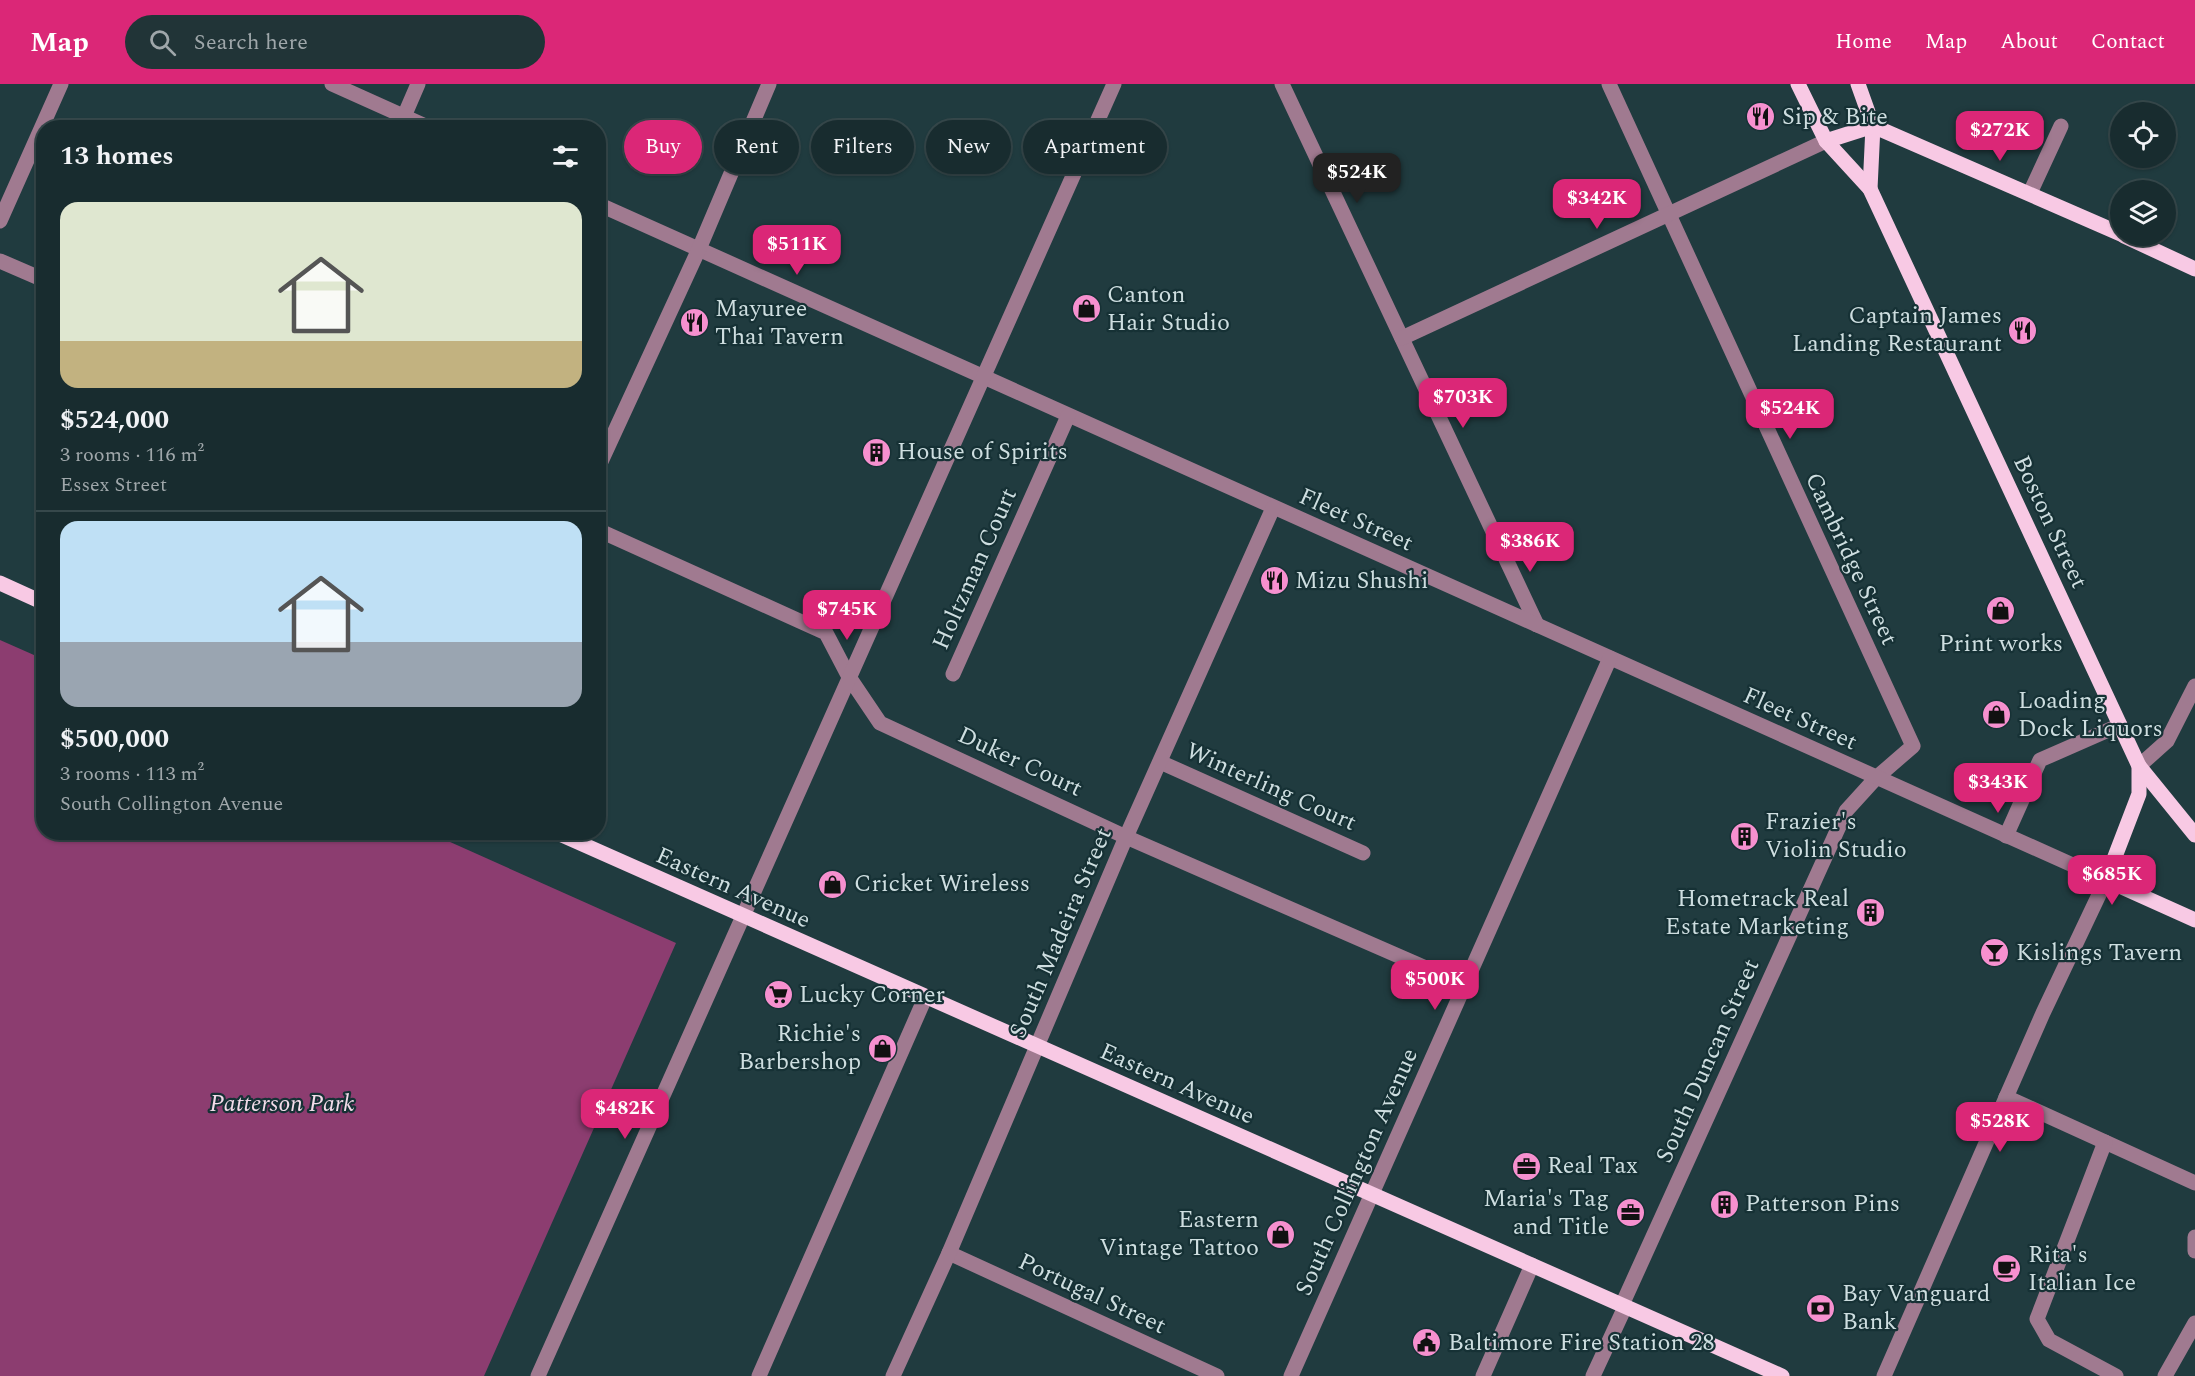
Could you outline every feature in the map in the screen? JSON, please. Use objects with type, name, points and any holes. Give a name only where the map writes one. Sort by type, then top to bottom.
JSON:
[{"type":"main road","name":"Boston Street","points":[[1798,84],[1826,141],[1870,189],[2139,766],[2139,794],[2106,880]]},
{"type":"main road","name":"Boston Street","points":[[1858,84],[1873,126],[1870,189]]},
{"type":"main road","points":[[1826,141],[1873,126],[2110,230]]},
{"type":"main road","points":[[2146,246],[2195,269]]},
{"type":"main road","points":[[0,583],[36,599]]},
{"type":"main road","points":[[2139,766],[2195,835]]},
{"type":"main road","name":"Eastern Avenue","points":[[572,840],[743,918],[1782,1376]]},
{"type":"main road","name":"Fleet Street","points":[[2106,880],[2195,920]]},
{"type":"street","points":[[45,120],[61,84]]},
{"type":"street","points":[[332,84],[397,120]]},
{"type":"street","points":[[402,120],[418,84]]},
{"type":"street","points":[[606,451],[699,249],[769,84]]},
{"type":"street","points":[[538,1376],[981,377],[1114,84]]},
{"type":"street","points":[[1282,84],[1537,626]]},
{"type":"street","name":"Cambridge Street","points":[[1609,84],[1913,747],[1876,778]]},
{"type":"street","points":[[2030,193],[2061,126]]},
{"type":"street","points":[[0,221],[36,140]]},
{"type":"street","points":[[1402,338],[1826,141]]},
{"type":"street","name":"Fleet Street","points":[[606,208],[2106,880]]},
{"type":"street","points":[[0,261],[36,277]]},
{"type":"street","name":"Holtzman Court","points":[[953,674],[1068,416]]},
{"type":"street","name":"South Madeira Street","points":[[892,1376],[949,1253],[1126,837],[1273,508]]},
{"type":"street","name":"Duker Court","points":[[606,534],[826,633],[849,677],[880,723],[1126,837],[1465,984]]},
{"type":"street","name":"South Collington Avenue","points":[[1291,1376],[1610,658]]},
{"type":"street","points":[[2139,766],[2167,741],[2195,686]]},
{"type":"street","points":[[2006,836],[2040,759],[2121,724]]},
{"type":"street","name":"Winterling Court","points":[[1160,762],[1363,853]]},
{"type":"street","name":"South Duncan Street","points":[[1593,1376],[1846,811],[1876,778]]},
{"type":"street","points":[[1884,1376],[2043,1013],[2106,880]]},
{"type":"street","points":[[759,1376],[925,998]]},
{"type":"street","points":[[2006,1097],[2195,1183]]},
{"type":"street","points":[[2105,1142],[2037,1319],[2049,1340],[2116,1376]]},
{"type":"street","points":[[2195,1237],[2195,1251]]},
{"type":"street","name":"Portugal Street","points":[[949,1253],[1217,1376]]},
{"type":"street","points":[[1483,1376],[1532,1265]]},
{"type":"street","points":[[2165,1376],[2195,1323]]},
{"type":"green space","name":"Patterson Park","points":[[0,640],[36,656],[36,840],[446,840],[676,943],[484,1376],[0,1376]]},
{"type":"place","name":"Sip & Bite","points":[[1761,117]]},
{"type":"place","name":"Canton Hair Studio","points":[[1086,309]]},
{"type":"place","name":"Mayuree Thai Tavern","points":[[694,323]]},
{"type":"place","name":"Captain James Landing Restaurant","points":[[2023,330]]},
{"type":"place","name":"House of Spirits","points":[[876,452]]},
{"type":"place","name":"Mizu Shushi","points":[[1274,581]]},
{"type":"place","name":"Print works","points":[[2001,611]]},
{"type":"place","name":"Loading Dock Liquors","points":[[1997,715]]},
{"type":"place","name":"Frazier's Violin Studio","points":[[1744,836]]},
{"type":"place","name":"Cricket Wireless","points":[[833,884]]},
{"type":"place","name":"Hometrack Real Estate Marketing","points":[[1870,913]]},
{"type":"place","name":"Kislings Tavern","points":[[1995,953]]},
{"type":"place","name":"Lucky Corner","points":[[778,995]]},
{"type":"place","name":"Richie's Barbershop","points":[[882,1048]]},
{"type":"place","name":"Real Tax","points":[[1526,1166]]},
{"type":"place","name":"Patterson Pins","points":[[1724,1204]]},
{"type":"place","name":"Maria's Tag and Title","points":[[1630,1213]]},
{"type":"place","name":"Eastern Vintage Tattoo","points":[[1280,1234]]},
{"type":"place","name":"Rita's Italian Ice","points":[[2007,1269]]},
{"type":"place","name":"Bay Vanguard Bank","points":[[1821,1308]]},
{"type":"place","name":"Baltimore Fire Station 28","points":[[1427,1343]]}]
